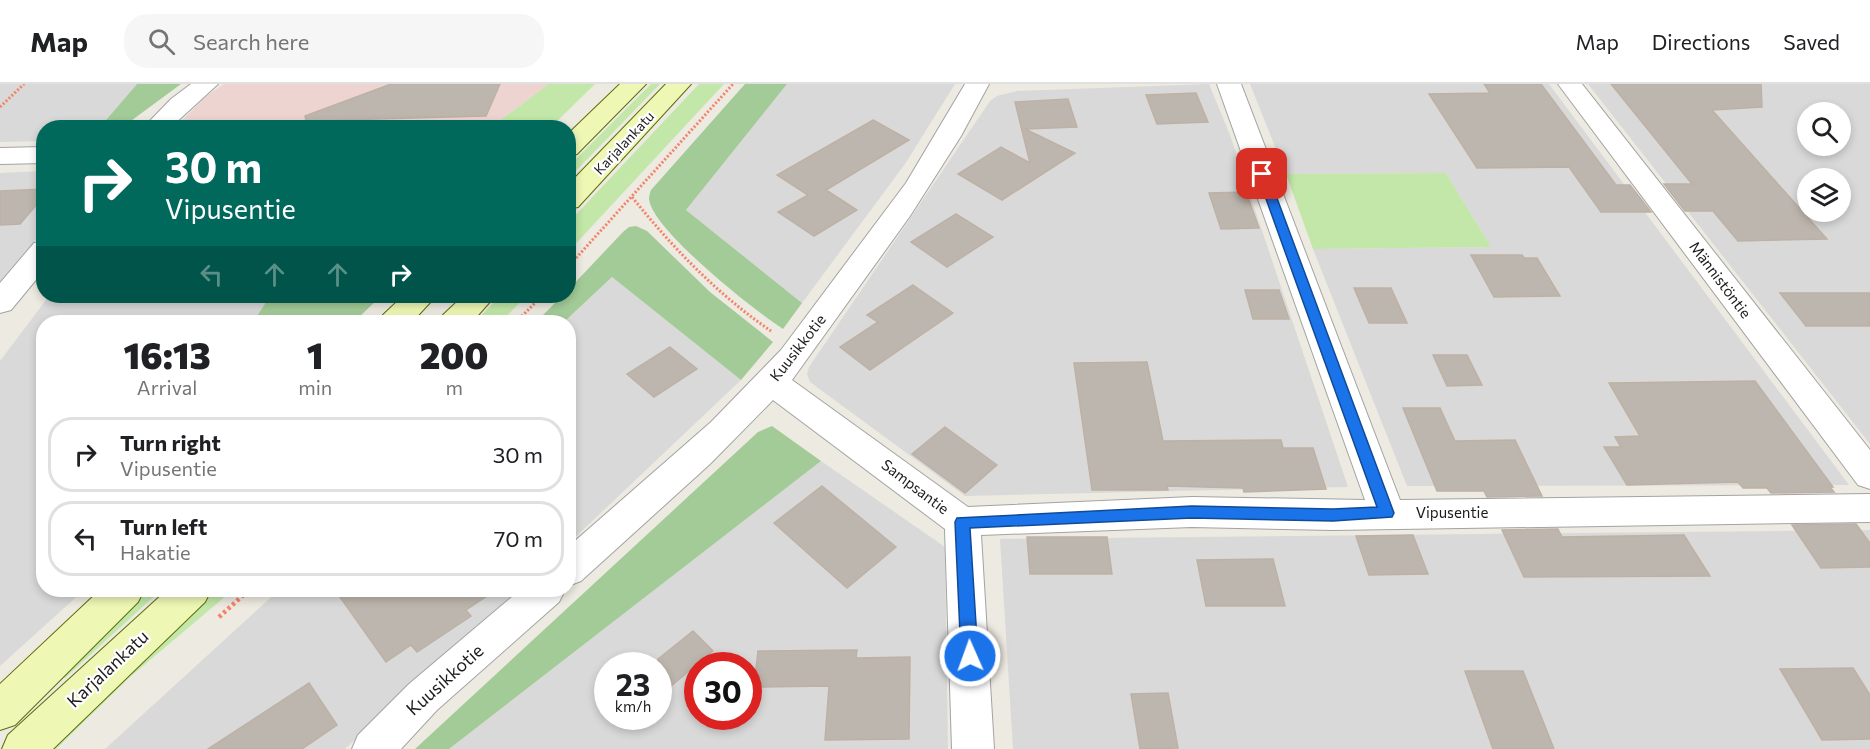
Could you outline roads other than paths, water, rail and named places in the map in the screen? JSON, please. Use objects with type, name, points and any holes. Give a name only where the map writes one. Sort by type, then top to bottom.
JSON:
[{"type":"main road","points":[[576,141],[634,84]]},
{"type":"main road","name":"Karjalankatu","points":[[576,193],[680,84]]},
{"type":"main road","points":[[401,315],[414,303]]},
{"type":"main road","points":[[461,315],[473,303]]},
{"type":"main road","points":[[0,711],[118,597]]},
{"type":"main road","name":"Karjalankatu","points":[[23,749],[185,597]]},
{"type":"street","points":[[163,120],[207,84]]},
{"type":"street","name":"Kuusikkotie","points":[[576,563],[646,502],[772,382],[892,223],[961,116],[977,84]]},
{"type":"street","points":[[1229,84],[1387,513]]},
{"type":"street","name":"Männistöntie","points":[[1570,84],[1870,476]]},
{"type":"street","points":[[0,156],[36,155]]},
{"type":"street","points":[[0,303],[36,260]]},
{"type":"street","name":"Sampsantie","points":[[772,382],[962,522],[973,749]]},
{"type":"street","name":"Vipusentie","points":[[962,522],[1192,512],[1333,515],[1870,508]]},
{"type":"street","name":"Kuusikkotie","points":[[373,749],[423,698],[538,597]]}]
